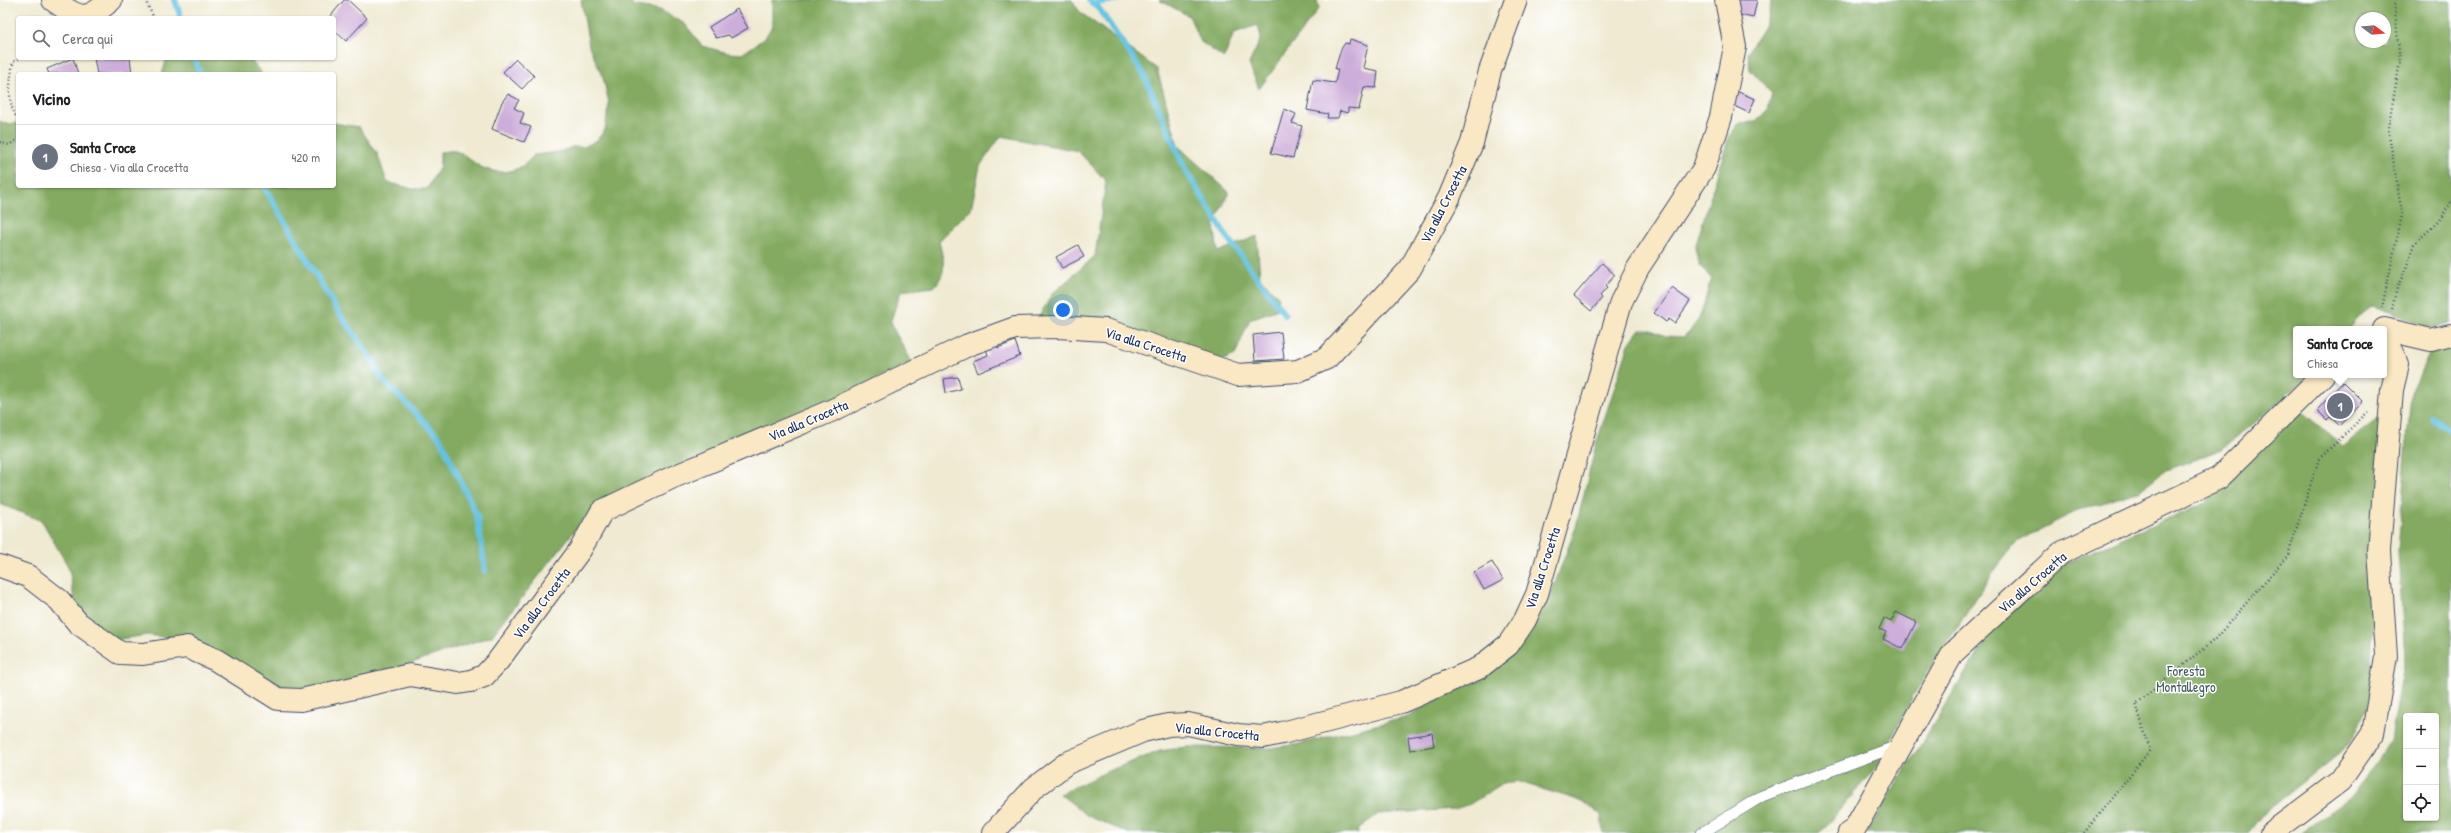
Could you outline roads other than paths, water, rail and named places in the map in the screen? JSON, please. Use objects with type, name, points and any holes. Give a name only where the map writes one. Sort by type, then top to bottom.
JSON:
[{"type":"street","points":[[53,0],[80,16],[92,16],[111,0]]},
{"type":"street","name":"Via alla Crocetta","points":[[0,566],[28,576],[59,600],[78,623],[120,653],[143,654],[187,647],[216,660],[278,698],[301,700],[410,675],[458,683],[471,681],[484,676],[498,661],[580,550],[602,512],[671,478],[833,410],[968,345],[1015,328],[1058,327],[1106,330],[1238,375],[1298,371],[1327,358],[1410,269],[1449,198],[1472,143],[1490,71],[1516,0]]},
{"type":"street","name":"Via alla Crocetta","points":[[993,833],[1034,788],[1067,763],[1144,731],[1168,725],[1188,724],[1238,735],[1263,737],[1282,734],[1401,702],[1479,668],[1508,645],[1524,620],[1537,594],[1621,302],[1638,268],[1704,168],[1721,117],[1735,47],[1726,0]]},
{"type":"street","points":[[2387,330],[2431,340],[2451,334]]},
{"type":"street","points":[[2271,833],[2340,781],[2373,733],[2386,656],[2379,551],[2392,390],[2398,365],[2387,342]]},
{"type":"street","name":"Via alla Crocetta","points":[[1849,833],[1854,830],[1952,653],[2061,553],[2219,478],[2320,378]]},
{"type":"lane","points":[[1702,833],[1762,796],[1902,744]]},
{"type":"waterway","points":[[175,0],[180,16]]},
{"type":"waterway","points":[[1089,0],[1097,6],[1143,73],[1185,169],[1227,237],[1285,315]]},
{"type":"waterway","points":[[1092,3],[1117,0]]},
{"type":"waterway","points":[[195,60],[199,72]]},
{"type":"waterway","points":[[265,188],[335,307],[373,361],[382,379],[440,438],[477,516],[485,571]]},
{"type":"waterway","points":[[2433,418],[2451,431]]},
{"type":"place","name":"Santa Croce","points":[[2340,406]]},
{"type":"park label","name":"Foresta Montallegro","points":[[2186,678]]}]
